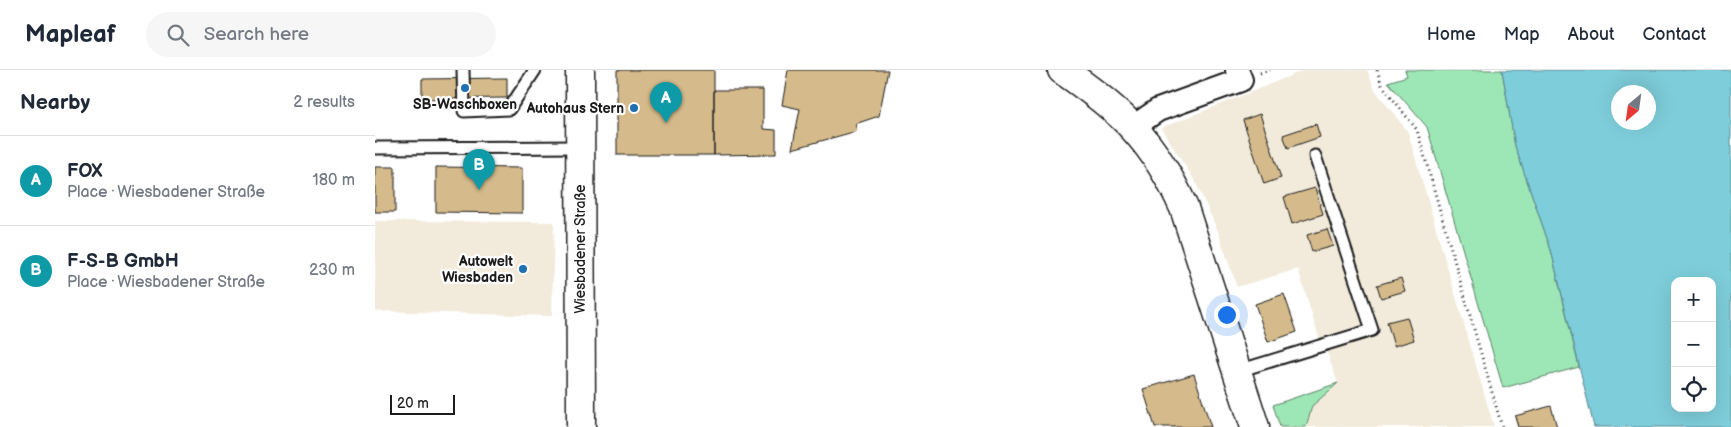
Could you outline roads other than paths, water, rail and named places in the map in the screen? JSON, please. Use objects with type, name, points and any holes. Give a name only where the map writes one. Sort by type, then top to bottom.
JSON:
[{"type":"street","name":"Wiesbadener Straße","points":[[580,70],[581,427]]},
{"type":"street","points":[[1062,70],[1093,91],[1116,110],[1151,148],[1164,168],[1184,208],[1255,427]]},
{"type":"street","points":[[1133,127],[1157,110],[1241,80],[1237,70]]},
{"type":"lane","points":[[463,70],[463,111],[509,109],[535,70]]},
{"type":"lane","points":[[375,148],[580,148]]},
{"type":"lane","points":[[1238,371],[1373,330],[1315,156]]},
{"type":"water","points":[[1502,70],[1731,70],[1731,427],[1594,427],[1551,250],[1515,146]]},
{"type":"place","name":"SB-Waschboxen","points":[[465,88]]},
{"type":"place","name":"Autohaus Stern","points":[[634,108]]},
{"type":"place","name":"FOX","points":[[666,123]]},
{"type":"place","name":"F-S-B GmbH","points":[[479,190]]},
{"type":"place","name":"Autowelt Wiesbaden","points":[[523,269]]}]
